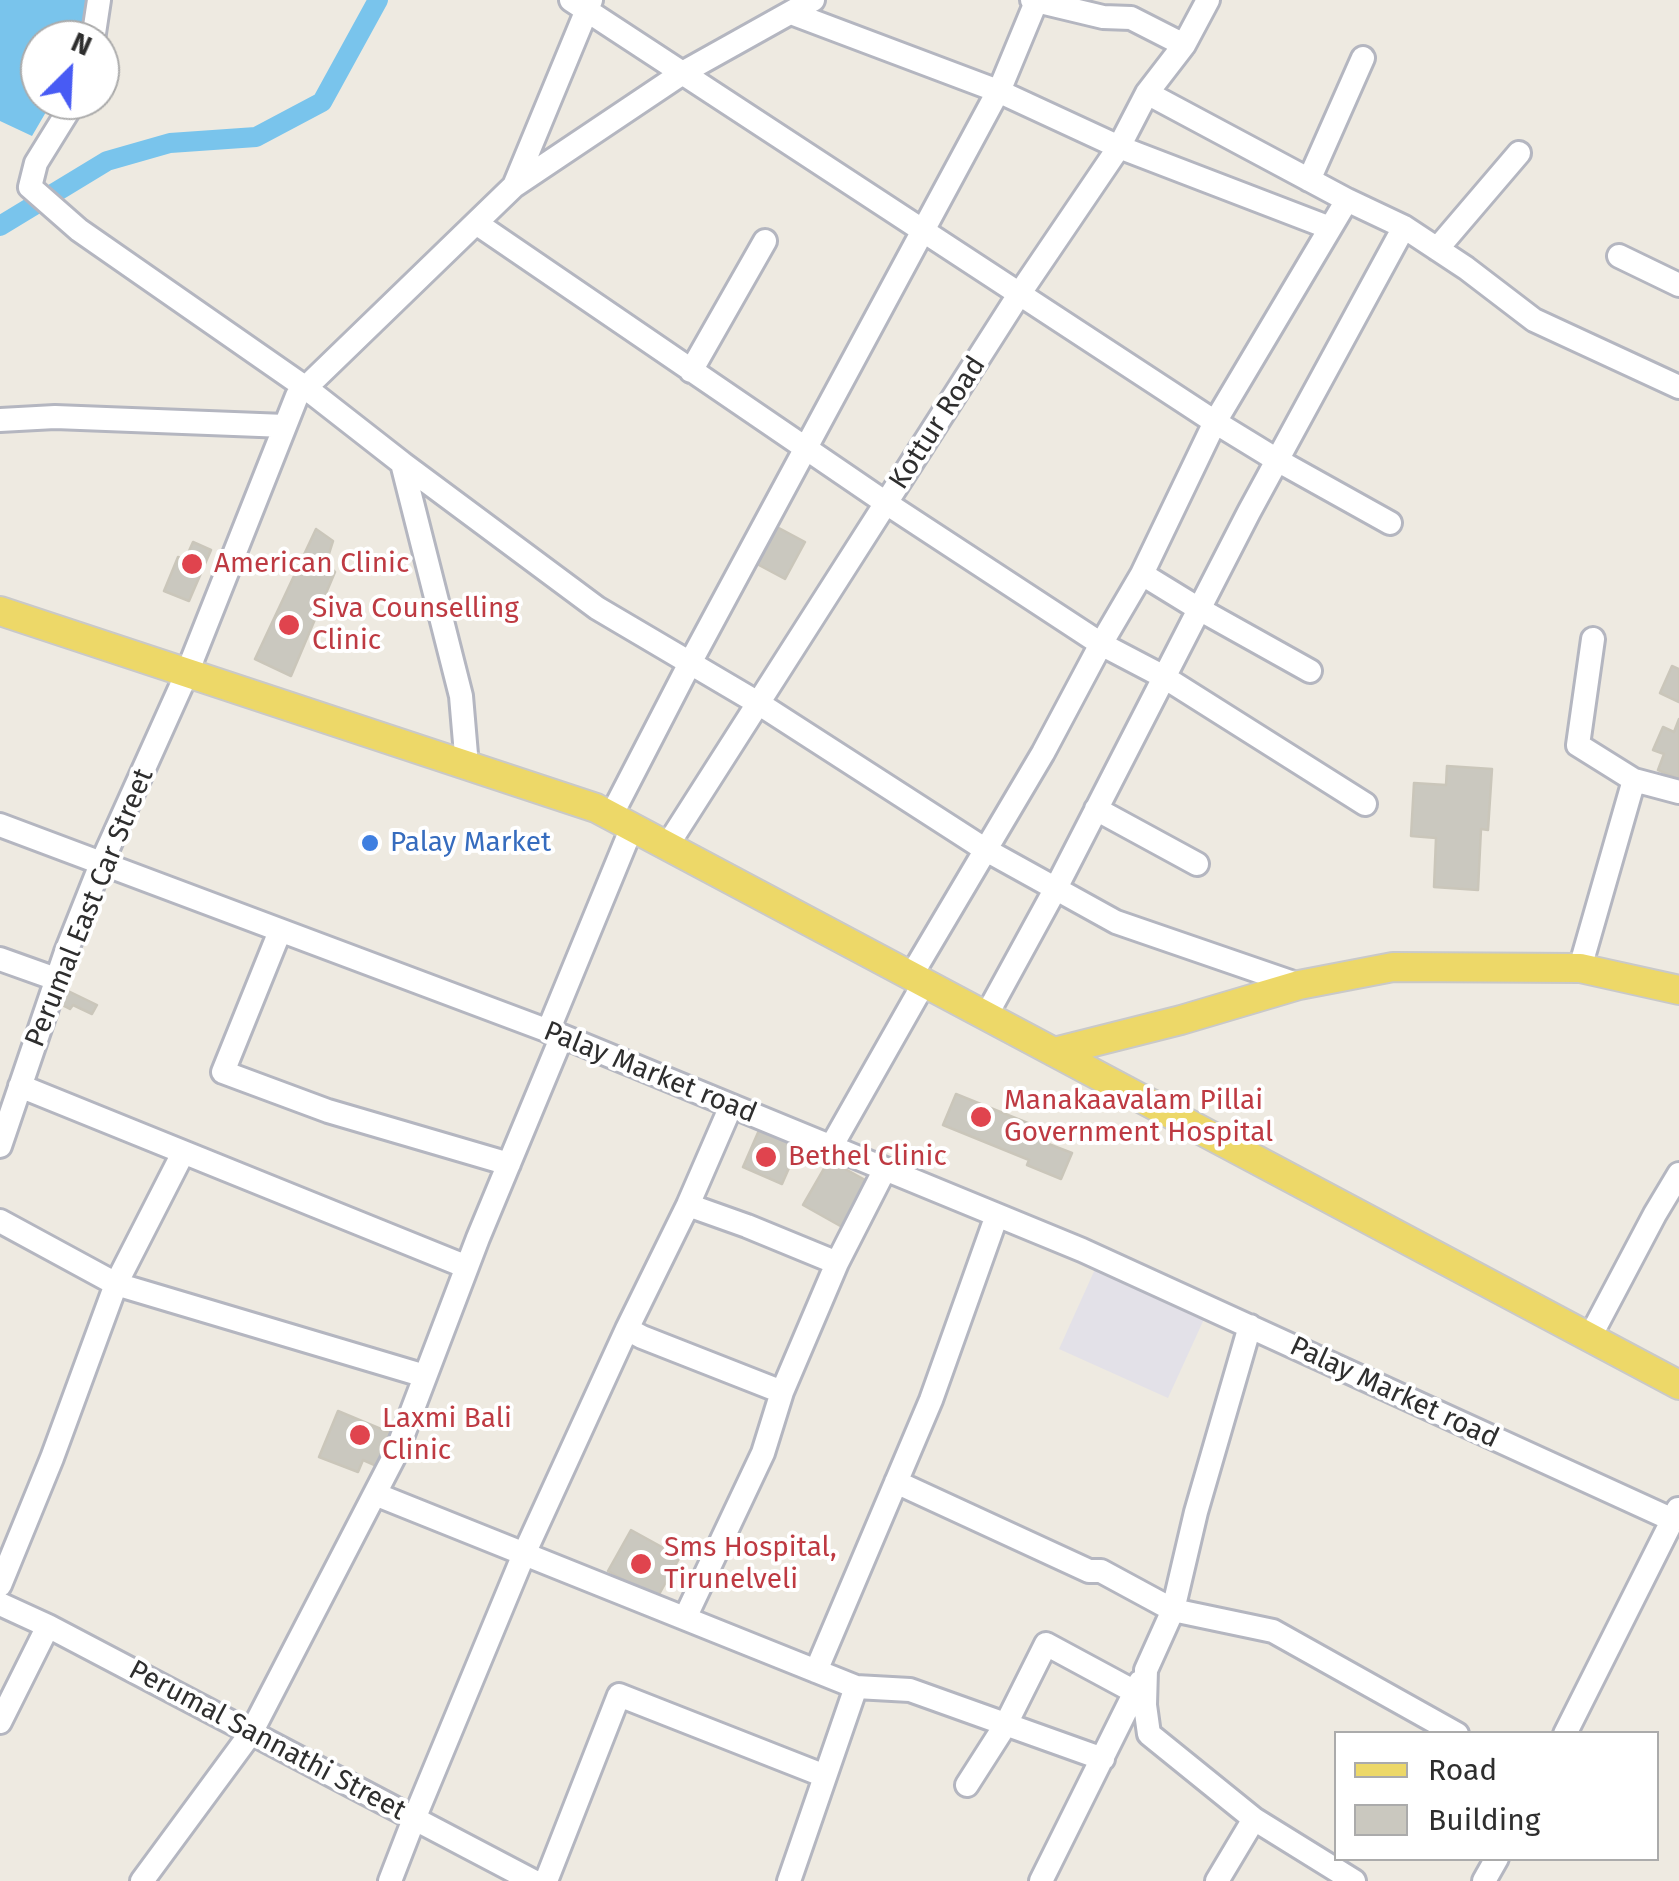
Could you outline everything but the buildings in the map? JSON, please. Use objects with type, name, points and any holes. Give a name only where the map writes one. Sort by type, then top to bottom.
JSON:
[{"type":"main road","points":[[0,612],[596,808],[1679,1385]]},
{"type":"main road","points":[[1054,1052],[1299,985],[1393,967],[1580,968],[1679,990]]},
{"type":"street","points":[[514,186],[684,72],[814,0]]},
{"type":"street","name":"Kottur Road","points":[[667,846],[1020,293],[1118,147],[1147,93],[1184,44],[1208,0]]},
{"type":"street","points":[[142,1881],[251,1733],[396,1454],[555,1034],[622,822],[690,663],[998,91],[1034,1],[1103,17],[1131,9],[1184,44]]},
{"type":"street","points":[[514,186],[583,3],[1215,422],[1390,522]]},
{"type":"street","points":[[791,12],[998,91],[1118,147],[1330,228]]},
{"type":"street","points":[[1309,180],[1363,58]]},
{"type":"street","points":[[1147,93],[1404,227],[1534,320],[1679,386]]},
{"type":"street","points":[[64,120],[36,163],[30,188],[79,230],[306,388],[597,608],[758,703],[986,850],[1116,922],[1299,985]]},
{"type":"street","points":[[1437,249],[1519,154]]},
{"type":"street","name":"Perumal East Car Street","points":[[0,1146],[6,1108],[20,1086],[101,864],[187,673],[297,396],[514,186]]},
{"type":"street","points":[[831,1147],[986,850],[1142,574],[1215,422],[1347,200]]},
{"type":"street","points":[[476,223],[886,504],[1100,644],[1164,677],[1366,804]]},
{"type":"street","points":[[986,1016],[1277,460],[1404,227]]},
{"type":"street","points":[[691,371],[765,241]]},
{"type":"street","points":[[1619,256],[1679,285]]},
{"type":"street","points":[[0,420],[55,417],[286,426]]},
{"type":"street","points":[[402,463],[461,696],[467,766]]},
{"type":"street","points":[[1142,574],[1310,671]]},
{"type":"street","points":[[1593,639],[1578,744],[1634,780],[1679,792]]},
{"type":"street","points":[[1580,968],[1634,780]]},
{"type":"street","points":[[1096,809],[1197,864]]},
{"type":"street","name":"Palay Market road","points":[[0,825],[555,1034],[885,1169],[1082,1250],[1676,1513],[1566,1731]]},
{"type":"street","points":[[280,932],[223,1072],[328,1111],[508,1164]]},
{"type":"street","points":[[0,959],[56,979]]},
{"type":"street","points":[[20,1086],[467,1266]]},
{"type":"street","points":[[390,1881],[524,1554],[731,1106]]},
{"type":"street","points":[[0,1586],[116,1284],[184,1153]]},
{"type":"street","points":[[684,1618],[763,1453],[782,1392],[837,1264],[885,1169]]},
{"type":"street","points":[[1590,1337],[1670,1209],[1679,1174]]},
{"type":"street","points":[[688,1205],[837,1264]]},
{"type":"street","points":[[816,1671],[932,1400],[997,1215]]},
{"type":"street","points":[[0,1221],[116,1284],[425,1376]]},
{"type":"street","points":[[1041,1881],[1173,1610],[1196,1512],[1250,1326]]},
{"type":"street","points":[[627,1328],[782,1392]]},
{"type":"street","points":[[896,1482],[1089,1571],[1102,1571],[1173,1610],[1273,1631],[1452,1731]]},
{"type":"street","points":[[375,1494],[856,1687],[910,1690],[1102,1759]]},
{"type":"street","name":"Perumal Sannathi Street","points":[[0,1604],[532,1881]]},
{"type":"street","points":[[0,1722],[48,1626]]},
{"type":"street","points":[[967,1785],[1006,1724],[1046,1644],[1135,1692]]},
{"type":"street","points":[[1146,1670],[1149,1734],[1254,1820],[1354,1881]]},
{"type":"street","points":[[789,1881],[856,1687]]},
{"type":"street","points":[[546,1881],[619,1695],[825,1776]]},
{"type":"street","points":[[1218,1881],[1254,1820]]},
{"type":"shaded area","points":[[1096,1267],[1205,1317],[1168,1398],[1059,1349]]},
{"type":"water","points":[[0,0],[86,0],[84,20],[20,20],[20,120],[41,120],[32,136],[0,121]]},
{"type":"waterway","points":[[0,226],[107,161],[170,143],[256,137],[322,102],[378,0]]},
{"type":"place","name":"American Clinic","points":[[192,564]]},
{"type":"place","name":"Siva Counselling Clinic","points":[[289,625]]},
{"type":"place","name":"Palay Market","points":[[370,843]]},
{"type":"place","name":"Manakaavalam Pillai Government Hospital","points":[[981,1117]]},
{"type":"place","name":"Bethel Clinic","points":[[766,1157]]},
{"type":"place","name":"Laxmi Bali Clinic","points":[[360,1435]]},
{"type":"place","name":"Sms Hospital, Tirunelveli","points":[[641,1564]]}]
